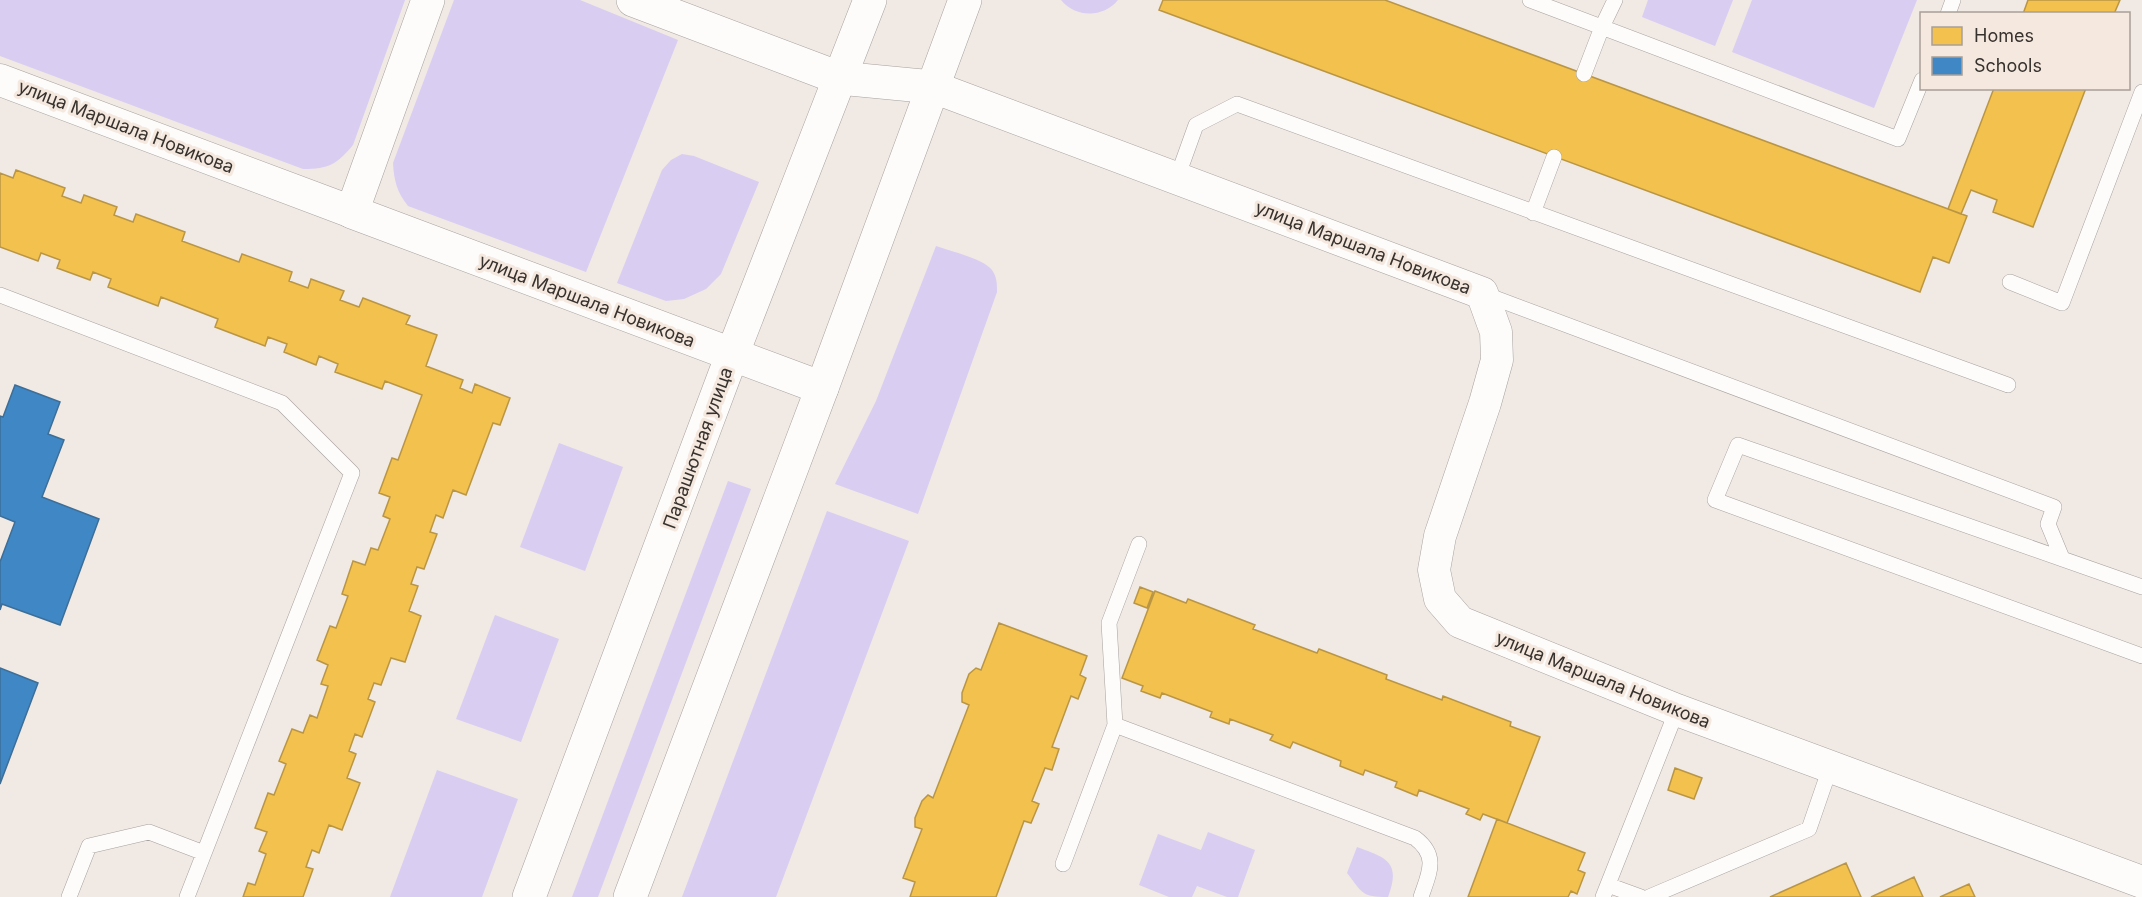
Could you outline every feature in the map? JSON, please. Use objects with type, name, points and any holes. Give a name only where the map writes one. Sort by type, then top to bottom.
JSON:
[{"type":"main road","points":[[352,212],[428,0]]},
{"type":"main road","name":"улица Маршала Новикова","points":[[633,0],[839,78],[933,87]]},
{"type":"main road","name":"Парашютная улица","points":[[529,897],[732,355],[870,0]]},
{"type":"main road","points":[[630,897],[965,0]]},
{"type":"main road","name":"улица Маршала Новикова","points":[[352,212],[822,388]]},
{"type":"street","name":"улица Маршала Новикова","points":[[0,80],[352,212]]},
{"type":"street","name":"улица Маршала Новикова","points":[[933,87],[1482,293],[1496,332],[1497,360],[1485,403],[1440,536],[1434,570],[1440,599],[1460,622],[1677,710],[2142,882]]},
{"type":"lane","points":[[1530,0],[1898,139],[1920,85]]},
{"type":"lane","points":[[1584,74],[1615,0]]},
{"type":"lane","points":[[2010,282],[2062,303],[2142,92]]},
{"type":"lane","points":[[1177,178],[1196,125],[1237,105],[2008,385]]},
{"type":"lane","points":[[1533,213],[1554,157]]},
{"type":"lane","points":[[1482,293],[2054,507],[2048,524],[2062,558]]},
{"type":"lane","points":[[0,296],[282,404],[352,473],[187,897]]},
{"type":"lane","points":[[2142,587],[1738,445],[1715,500],[2142,656]]},
{"type":"lane","points":[[1063,864],[1115,725],[1109,623],[1139,544]]},
{"type":"lane","points":[[1641,897],[1605,891],[1677,710]]},
{"type":"lane","points":[[1115,725],[1415,838],[1426,846],[1431,860],[1429,875],[1421,897]]},
{"type":"lane","points":[[1649,897],[1809,829],[1830,768]]},
{"type":"lane","points":[[69,897],[89,846],[149,832],[204,853]]},
{"type":"shaded area","points":[[0,0],[405,0],[353,145],[332,164],[320,168],[303,169],[0,56]]},
{"type":"shaded area","points":[[454,0],[580,0],[678,40],[586,272],[408,206],[401,196],[395,181],[393,163]]},
{"type":"shaded area","points":[[1061,0],[1118,0],[1105,10],[1090,14],[1074,10]]},
{"type":"shaded area","points":[[1648,0],[1733,0],[1715,46],[1642,17]]},
{"type":"shaded area","points":[[1752,0],[1917,0],[1874,108],[1732,52]]},
{"type":"shaded area","points":[[682,154],[694,156],[759,182],[721,274],[706,289],[684,299],[666,301],[617,283],[662,170],[671,160]]},
{"type":"shaded area","points":[[936,246],[988,266],[995,275],[997,292],[918,514],[835,484],[876,401]]},
{"type":"shaded area","points":[[559,443],[623,467],[585,571],[520,547]]},
{"type":"shaded area","points":[[728,481],[751,489],[598,897],[572,897]]},
{"type":"shaded area","points":[[827,511],[909,541],[776,897],[682,897]]},
{"type":"shaded area","points":[[495,615],[559,639],[521,742],[456,719]]},
{"type":"shaded area","points":[[437,770],[518,799],[482,897],[390,897]]},
{"type":"shaded area","points":[[1208,832],[1255,850],[1238,897],[1227,897],[1197,886],[1192,897],[1169,897],[1139,885],[1158,834],[1201,850]]},
{"type":"shaded area","points":[[1357,847],[1389,863],[1393,876],[1388,897],[1367,895],[1347,873]]},
{"type":"building: Homes","points":[[1163,0],[1385,0],[1967,216],[1949,263],[1933,257],[1920,292],[1159,10]]},
{"type":"building: Homes","points":[[2028,0],[2120,0],[2115,12],[2024,12]]},
{"type":"building: Homes","points":[[1993,90],[2085,90],[2033,227],[1993,212],[1997,200],[1971,190],[1961,214],[1948,209]]},
{"type":"building: Homes","points":[[16,170],[65,188],[62,196],[81,203],[84,195],[117,207],[114,215],[133,222],[136,214],[185,232],[182,241],[239,262],[242,254],[292,272],[289,281],[308,288],[311,279],[344,291],[340,300],[359,307],[363,298],[410,316],[406,324],[437,335],[426,366],[463,380],[460,388],[472,393],[475,384],[510,398],[500,425],[493,423],[466,495],[453,490],[443,518],[436,515],[430,532],[437,534],[424,569],[417,567],[411,584],[418,586],[409,611],[421,616],[405,662],[391,658],[381,685],[374,683],[368,699],[375,702],[362,737],[355,734],[349,751],[356,754],[347,778],[360,783],[342,830],[329,825],[319,853],[312,850],[306,867],[313,869],[303,897],[243,897],[248,883],[255,885],[266,854],[259,851],[267,832],[255,828],[268,793],[274,795],[286,764],[279,761],[292,729],[303,733],[310,715],[317,718],[328,686],[321,684],[328,665],[317,660],[330,626],[336,628],[348,596],[342,594],[353,561],[365,565],[371,548],[378,550],[390,519],[383,516],[390,497],[379,493],[392,458],[398,460],[422,395],[385,381],[382,389],[335,372],[338,364],[319,356],[316,365],[284,352],[287,344],[268,337],[265,346],[215,327],[218,319],[161,297],[158,306],[108,287],[111,279],[93,272],[90,280],[57,268],[60,260],[41,253],[38,261],[0,247],[0,173],[13,178]]},
{"type":"building: Homes","points":[[1140,587],[1153,592],[1147,608],[1134,603]]},
{"type":"building: Homes","points":[[1155,591],[1186,603],[1188,599],[1255,625],[1253,629],[1317,653],[1319,649],[1387,675],[1386,679],[1442,700],[1443,696],[1511,722],[1510,726],[1540,737],[1507,823],[1483,814],[1480,820],[1466,814],[1469,809],[1419,790],[1417,796],[1395,787],[1397,782],[1365,770],[1363,775],[1340,766],[1341,761],[1293,742],[1290,748],[1270,740],[1273,735],[1230,719],[1229,724],[1210,717],[1212,712],[1162,693],[1160,698],[1141,691],[1143,686],[1122,678]]},
{"type":"building: Homes","points":[[999,623],[1087,656],[1080,675],[1086,678],[1078,699],[1071,696],[1052,747],[1059,749],[1052,770],[1045,768],[1032,801],[1039,804],[1031,823],[1024,821],[996,897],[910,897],[915,882],[903,878],[922,829],[915,827],[915,818],[922,801],[928,795],[933,798],[969,705],[962,702],[962,693],[969,674],[976,668],[981,670]]},
{"type":"building: Homes","points":[[1675,768],[1702,778],[1694,799],[1668,790]]},
{"type":"building: Homes","points":[[1497,819],[1585,853],[1578,870],[1585,873],[1577,894],[1571,891],[1568,897],[1468,897]]},
{"type":"building: Homes","points":[[1846,863],[1861,897],[1770,897]]},
{"type":"building: Homes","points":[[1914,877],[1923,897],[1871,897]]},
{"type":"building: Homes","points":[[1969,884],[1975,897],[1940,897]]},
{"type":"building: Schools","points":[[15,385],[60,402],[48,434],[64,440],[42,497],[99,519],[60,625],[2,604],[0,610],[0,562],[15,522],[0,516],[0,416],[3,417]]},
{"type":"building: Schools","points":[[0,668],[38,683],[0,784]]}]
